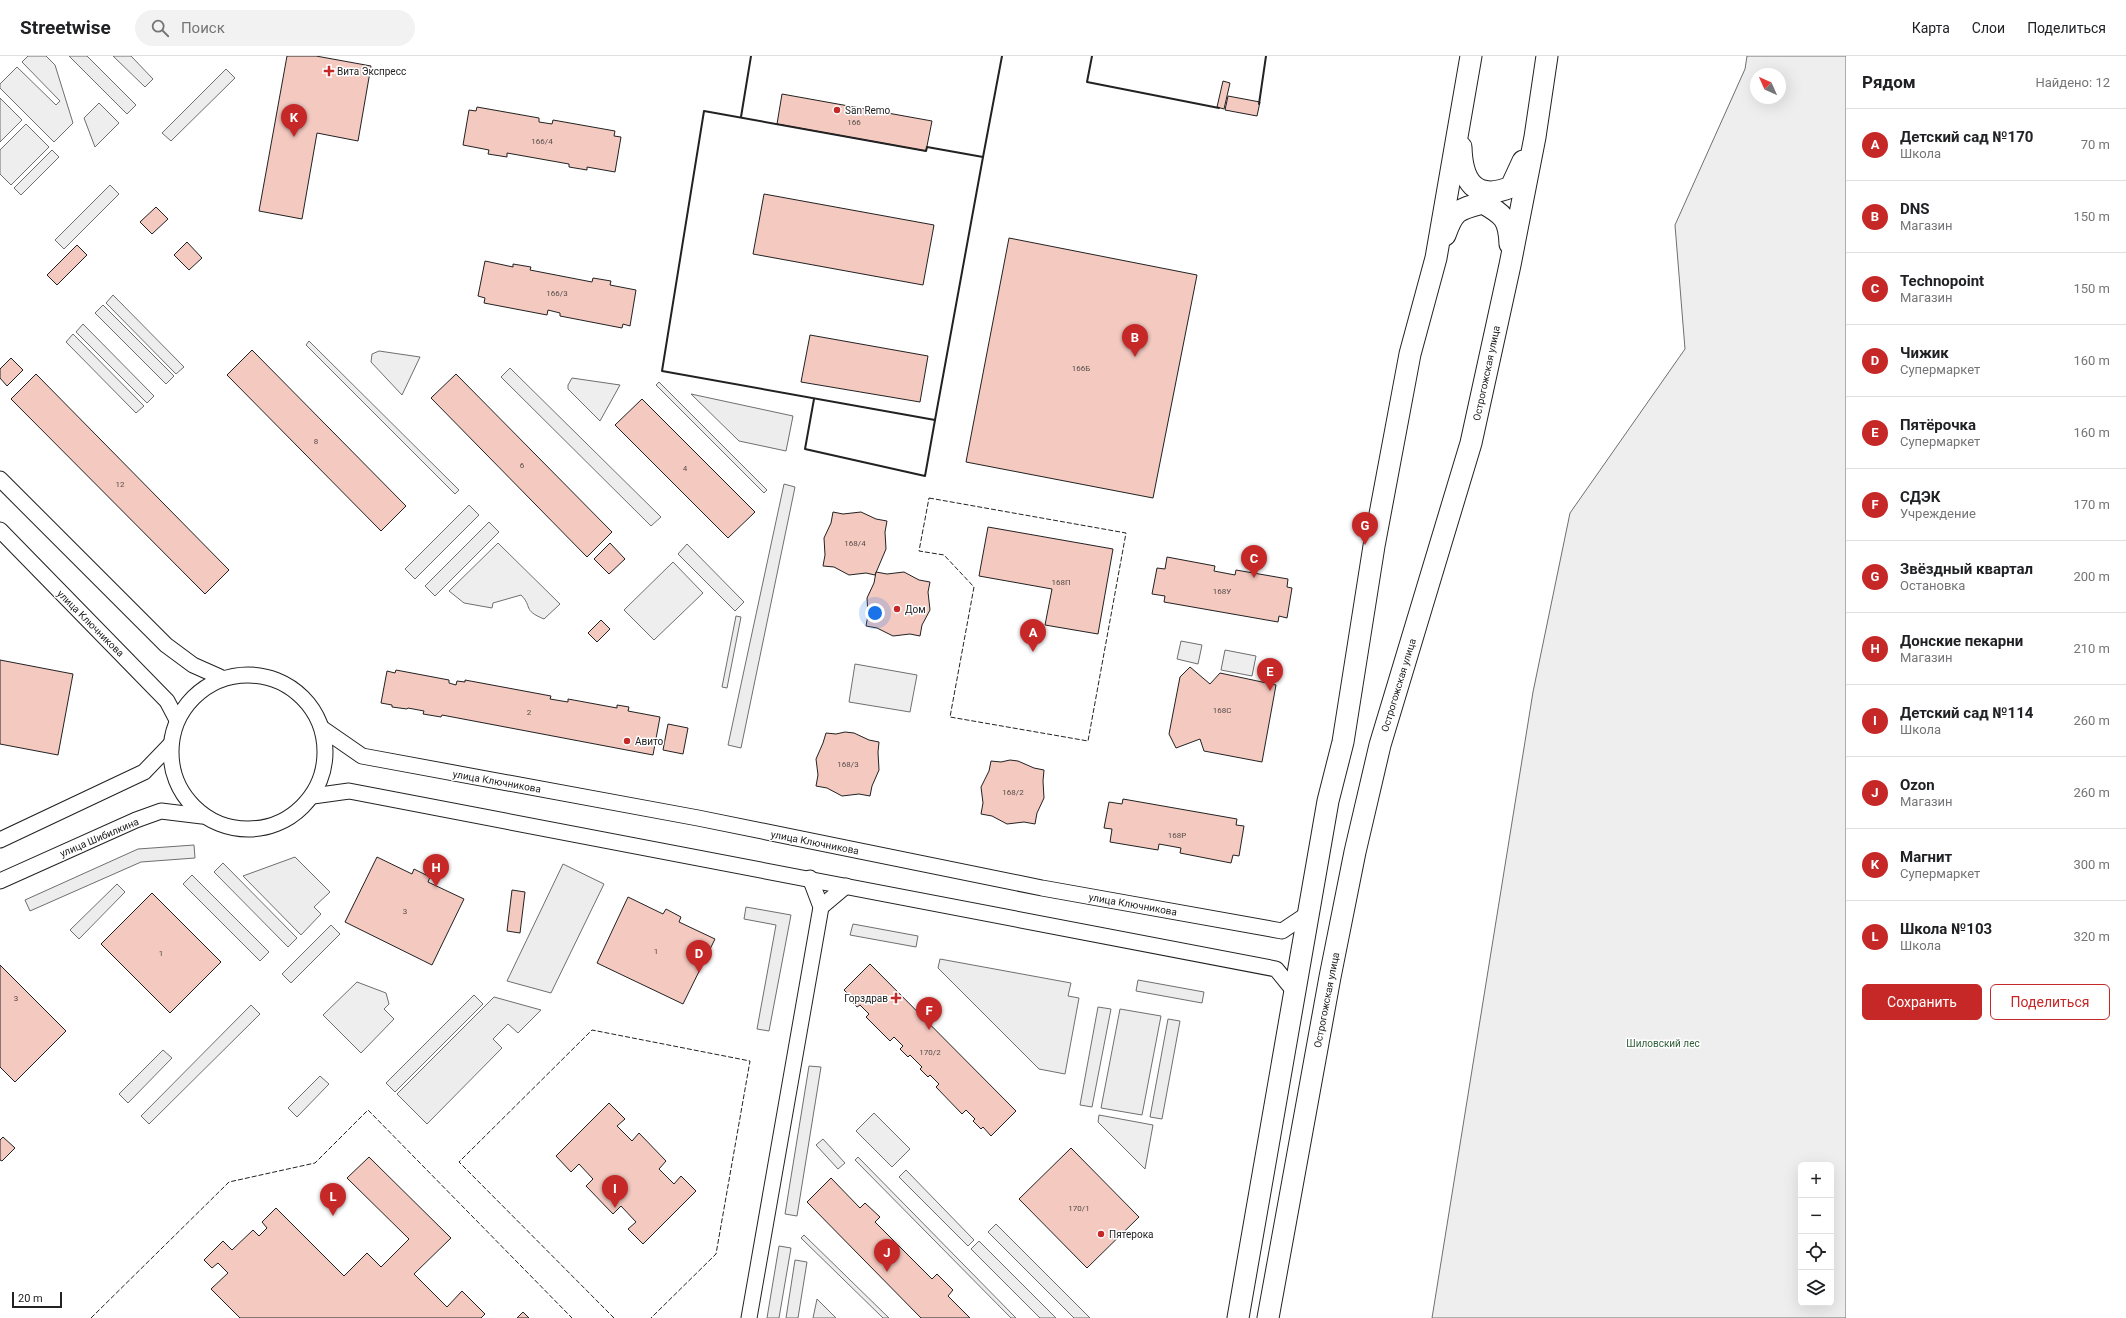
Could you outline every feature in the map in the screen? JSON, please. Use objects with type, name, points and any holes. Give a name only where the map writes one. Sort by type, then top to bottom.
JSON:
[{"type":"street","points":[[1238,1318],[1328,801],[1343,742],[1374,546],[1410,354],[1436,258],[1471,56]]},
{"type":"street","name":"Острогожская улица","points":[[1268,1318],[1330,976],[1380,745],[1471,443],[1510,265],[1535,137],[1547,56]]},
{"type":"street","points":[[1460,123],[1461,163],[1468,181],[1486,193],[1497,192],[1511,186],[1535,137]]},
{"type":"street","points":[[1436,258],[1452,216],[1466,208],[1483,203],[1502,214],[1510,228],[1510,265]]},
{"type":"street","points":[[0,479],[166,644],[193,665],[220,677],[260,675],[282,681],[299,693],[314,708],[323,729],[325,744],[324,769],[313,796],[296,812],[272,825],[250,830],[228,827],[202,816],[183,796],[174,781],[171,769],[171,744],[177,720],[192,700],[220,677]]},
{"type":"street","name":"улица Ключникова","points":[[0,530],[167,701],[177,720]]},
{"type":"street","name":"улица Ключникова","points":[[323,729],[362,756],[698,818],[1042,888],[1282,931],[1309,913]]},
{"type":"street","points":[[0,840],[144,772],[171,744]]},
{"type":"street","points":[[313,796],[349,791],[810,878],[968,911],[1276,969],[1294,991]]},
{"type":"street","name":"улица Шибилкина","points":[[0,881],[136,820],[161,811],[202,816]]},
{"type":"street","points":[[749,1318],[821,907],[810,878]]},
{"type":"street","points":[[821,907],[846,886]]},
{"type":"green space","points":[[28,56],[46,56],[55,65],[73,123],[54,142],[0,88],[0,84],[17,67],[56,105],[60,101],[22,62]]},
{"type":"green space","name":"Шиловский лес","points":[[1747,56],[1846,56],[1846,1318],[1432,1318],[1533,692],[1570,513],[1685,349],[1675,225],[1745,69]]},
{"type":"green space","points":[[0,98],[22,120],[0,142]]},
{"type":"green space","points":[[99,103],[119,123],[95,147],[84,118]]},
{"type":"green space","points":[[26,124],[49,147],[11,185],[0,174],[0,150]]},
{"type":"green space","points":[[52,150],[59,157],[21,195],[14,188]]},
{"type":"green space","points":[[379,351],[420,357],[402,395],[371,362],[372,354]]},
{"type":"green space","points":[[572,378],[620,385],[600,421],[568,389],[568,385]]},
{"type":"green space","points":[[498,543],[560,604],[544,619],[530,611],[525,599],[521,595],[493,603],[492,608],[464,603],[449,591]]},
{"type":"green space","points":[[673,562],[703,593],[654,640],[624,610]]},
{"type":"green space","points":[[1181,641],[1202,645],[1198,664],[1177,659]]},
{"type":"green space","points":[[1225,650],[1256,656],[1252,676],[1221,670]]},
{"type":"green space","points":[[855,664],[917,675],[910,712],[849,702]]},
{"type":"green space","points":[[357,982],[386,993],[389,1004],[384,1009],[394,1019],[361,1053],[323,1015]]},
{"type":"green space","points":[[874,1113],[910,1149],[892,1167],[856,1131]]},
{"type":"green space","points":[[1099,1115],[1153,1125],[1145,1169],[1098,1122]]},
{"type":"shaded area","points":[[69,56],[87,56],[136,105],[127,114]]},
{"type":"shaded area","points":[[113,56],[131,56],[153,79],[145,87]]},
{"type":"shaded area","points":[[226,69],[235,78],[171,141],[162,133]]},
{"type":"shaded area","points":[[110,185],[119,194],[64,249],[55,240]]},
{"type":"shaded area","points":[[113,295],[184,367],[176,374],[106,303]]},
{"type":"shaded area","points":[[103,305],[174,376],[166,384],[95,313]]},
{"type":"shaded area","points":[[83,324],[154,396],[147,403],[76,332]]},
{"type":"shaded area","points":[[73,334],[144,406],[136,413],[66,342]]},
{"type":"shaded area","points":[[309,341],[459,490],[455,494],[306,345]]},
{"type":"shaded area","points":[[510,368],[661,517],[651,526],[501,377]]},
{"type":"shaded area","points":[[659,382],[767,490],[764,493],[656,385]]},
{"type":"shaded area","points":[[691,394],[793,416],[786,451],[739,441]]},
{"type":"shaded area","points":[[784,484],[795,487],[741,748],[728,745]]},
{"type":"shaded area","points":[[469,505],[479,515],[415,579],[405,569]]},
{"type":"shaded area","points":[[489,522],[499,532],[435,596],[425,586]]},
{"type":"shaded area","points":[[687,544],[744,602],[735,611],[678,554]]},
{"type":"shaded area","points":[[736,616],[741,617],[727,688],[722,687]]},
{"type":"shaded area","points":[[194,845],[195,858],[141,862],[30,911],[25,900],[138,849]]},
{"type":"shaded area","points":[[295,857],[330,892],[314,907],[321,914],[301,935],[243,876]]},
{"type":"shaded area","points":[[223,863],[297,938],[288,947],[214,872]]},
{"type":"shaded area","points":[[563,864],[604,884],[551,993],[507,981]]},
{"type":"shaded area","points":[[192,875],[269,952],[260,961],[183,884]]},
{"type":"shaded area","points":[[117,884],[125,892],[79,939],[70,930]]},
{"type":"shaded area","points":[[746,907],[791,915],[769,1031],[757,1029],[776,925],[744,919]]},
{"type":"shaded area","points":[[853,924],[918,936],[916,947],[850,935]]},
{"type":"shaded area","points":[[331,925],[340,934],[291,983],[282,974]]},
{"type":"shaded area","points":[[940,959],[1071,983],[1068,996],[1079,998],[1065,1074],[1039,1069],[938,968]]},
{"type":"shaded area","points":[[1138,980],[1204,992],[1202,1003],[1136,991]]},
{"type":"shaded area","points":[[474,995],[483,1004],[395,1092],[386,1083]]},
{"type":"shaded area","points":[[494,997],[541,1010],[518,1033],[508,1024],[493,1039],[502,1048],[427,1124],[397,1094]]},
{"type":"shaded area","points":[[251,1005],[260,1014],[149,1124],[141,1116]]},
{"type":"shaded area","points":[[1098,1007],[1111,1009],[1092,1107],[1080,1105]]},
{"type":"shaded area","points":[[1120,1009],[1161,1016],[1142,1115],[1101,1108]]},
{"type":"shaded area","points":[[1168,1019],[1180,1021],[1162,1119],[1150,1117]]},
{"type":"shaded area","points":[[163,1050],[172,1058],[128,1103],[119,1094]]},
{"type":"shaded area","points":[[809,1066],[821,1067],[797,1216],[785,1214]]},
{"type":"shaded area","points":[[320,1076],[329,1084],[297,1117],[288,1108]]},
{"type":"shaded area","points":[[823,1139],[845,1163],[838,1169],[816,1145]]},
{"type":"shaded area","points":[[858,1157],[1016,1318],[1011,1318],[855,1160]]},
{"type":"shaded area","points":[[906,1170],[974,1240],[968,1246],[899,1177]]},
{"type":"shaded area","points":[[996,1224],[1090,1318],[1074,1318],[988,1232]]},
{"type":"shaded area","points":[[804,1235],[889,1318],[883,1318],[801,1238]]},
{"type":"shaded area","points":[[979,1241],[1056,1318],[1040,1318],[971,1249]]},
{"type":"shaded area","points":[[779,1246],[791,1248],[779,1318],[767,1318]]},
{"type":"shaded area","points":[[795,1260],[807,1262],[798,1318],[786,1318]]},
{"type":"shaded area","points":[[817,1299],[836,1318],[813,1318]]},
{"type":"building","points":[[287,56],[316,56],[371,66],[358,141],[317,133],[302,219],[259,211]]},
{"type":"building","points":[[1223,81],[1230,83],[1224,109],[1217,107]]},
{"type":"building","points":[[782,94],[932,121],[926,151],[777,124]]},
{"type":"building","points":[[1228,96],[1260,102],[1257,116],[1225,110]]},
{"type":"building","points":[[477,107],[539,118],[539,122],[552,124],[553,120],[615,131],[614,136],[621,137],[615,172],[587,167],[587,170],[569,167],[569,164],[507,153],[507,157],[488,154],[489,150],[463,145],[469,110],[476,111]]},
{"type":"building","points":[[764,194],[934,225],[923,285],[753,254]]},
{"type":"building","points":[[156,207],[168,219],[152,234],[140,222]]},
{"type":"building","points":[[1009,238],[1197,275],[1153,498],[966,462]]},
{"type":"building","points":[[187,242],[202,258],[189,270],[174,255]]},
{"type":"building","points":[[77,245],[87,255],[57,285],[47,275]]},
{"type":"building","points":[[485,261],[513,267],[513,264],[531,267],[530,270],[592,282],[593,278],[611,281],[610,285],[636,290],[630,326],[623,324],[622,328],[560,316],[560,313],[548,310],[547,315],[484,303],[485,298],[478,296]]},
{"type":"building","points":[[810,335],[928,356],[920,402],[801,382]]},
{"type":"building","points":[[252,350],[406,506],[381,531],[227,375]]},
{"type":"building","points":[[11,358],[23,370],[7,386],[0,378],[0,369]]},
{"type":"building","points":[[36,374],[229,570],[205,594],[11,399]]},
{"type":"building","points":[[456,374],[612,532],[587,557],[431,398]]},
{"type":"building","points":[[642,399],[755,512],[728,538],[615,425]]},
{"type":"building","points":[[833,512],[843,514],[861,512],[876,519],[887,521],[885,532],[886,549],[875,575],[866,573],[849,575],[834,567],[823,566],[825,555],[824,538],[831,523]]},
{"type":"building","points":[[988,527],[1113,549],[1098,634],[1045,625],[1052,589],[979,576]]},
{"type":"building","points":[[610,543],[625,559],[609,574],[594,559]]},
{"type":"building","points":[[1167,557],[1215,566],[1214,571],[1235,575],[1236,570],[1288,579],[1287,587],[1292,588],[1287,618],[1279,616],[1278,622],[1164,602],[1165,596],[1152,594],[1157,568],[1165,569]]},
{"type":"building","points":[[876,572],[887,574],[904,572],[919,580],[930,582],[928,592],[930,610],[922,625],[920,636],[910,634],[893,636],[877,628],[866,626],[868,615],[867,598],[874,583]]},
{"type":"building","points":[[601,620],[610,629],[597,642],[588,633]]},
{"type":"building","points":[[0,660],[73,674],[58,755],[0,744]]},
{"type":"building","points":[[1190,667],[1210,684],[1220,673],[1276,685],[1262,762],[1204,751],[1200,739],[1176,748],[1169,734],[1180,677]]},
{"type":"building","points":[[396,670],[449,680],[449,683],[456,685],[457,681],[465,682],[465,680],[551,696],[550,699],[568,702],[568,699],[617,708],[617,705],[629,707],[628,711],[660,717],[653,755],[442,715],[441,717],[423,714],[424,711],[408,708],[392,707],[392,705],[381,703],[387,671],[395,673]]},
{"type":"building","points":[[668,724],[688,728],[683,754],[663,750]]},
{"type":"building","points":[[845,732],[854,733],[869,740],[879,742],[879,770],[872,786],[870,796],[859,794],[842,796],[827,788],[816,786],[818,775],[816,759],[826,733],[836,734]]},
{"type":"building","points":[[1010,760],[1018,761],[1034,768],[1044,770],[1044,798],[1037,813],[1035,824],[1024,822],[1007,824],[992,816],[981,814],[983,803],[981,787],[989,771],[991,761],[1001,762]]},
{"type":"building","points":[[1123,799],[1237,819],[1236,825],[1244,826],[1239,856],[1233,855],[1231,863],[1180,853],[1181,848],[1159,844],[1158,850],[1110,842],[1112,829],[1104,828],[1109,802],[1122,804]]},
{"type":"building","points":[[377,857],[412,874],[414,869],[430,877],[428,882],[464,899],[432,965],[345,922]]},
{"type":"building","points":[[512,890],[525,892],[520,933],[507,931]]},
{"type":"building","points":[[152,893],[221,962],[170,1013],[101,944]]},
{"type":"building","points":[[628,897],[663,914],[666,909],[681,917],[679,922],[715,939],[683,1004],[597,963]]},
{"type":"building","points":[[870,964],[1016,1111],[991,1136],[983,1127],[981,1129],[973,1121],[975,1119],[966,1110],[962,1114],[936,1087],[939,1084],[930,1075],[928,1077],[920,1069],[922,1067],[910,1055],[908,1057],[900,1049],[903,1046],[894,1037],[890,1041],[866,1017],[869,1014],[860,1005],[857,1007],[849,999],[851,997],[844,990]]},
{"type":"building","points":[[0,965],[66,1031],[15,1082],[0,1067]]},
{"type":"building","points":[[609,1103],[625,1119],[617,1126],[632,1141],[639,1133],[666,1161],[659,1169],[674,1184],[681,1176],[696,1191],[643,1244],[628,1229],[636,1222],[621,1206],[613,1214],[586,1186],[593,1179],[579,1164],[571,1172],[556,1156]]},
{"type":"building","points":[[3,1137],[15,1148],[2,1161],[0,1160],[0,1140]]},
{"type":"building","points":[[1071,1148],[1139,1217],[1087,1268],[1019,1199]]},
{"type":"building","points":[[369,1157],[451,1238],[414,1274],[447,1307],[462,1291],[485,1314],[481,1318],[240,1318],[211,1289],[228,1273],[218,1263],[212,1268],[204,1260],[223,1241],[232,1250],[253,1230],[259,1236],[267,1228],[262,1222],[276,1208],[344,1276],[367,1253],[381,1267],[409,1239],[347,1178]]},
{"type":"building","points":[[831,1178],[860,1208],[865,1203],[880,1217],[875,1222],[932,1279],[937,1274],[953,1290],[948,1296],[970,1318],[921,1318],[807,1202]]},
{"type":"building","points":[[523,1312],[529,1318],[517,1318]]},
{"type":"fence","points":[[929,498],[1126,533],[1088,741],[950,717],[974,587],[944,555],[919,551],[929,498]]},
{"type":"fence","points":[[614,1318],[459,1162],[592,1030],[750,1061],[716,1254],[651,1318]]},
{"type":"fence","points":[[91,1318],[229,1182],[315,1163],[368,1110],[572,1318]]},
{"type":"wall","points":[[741,117],[751,56]]},
{"type":"wall","points":[[983,157],[1002,56]]},
{"type":"wall","points":[[1092,56],[1087,82],[1219,108]]},
{"type":"wall","points":[[1259,104],[1266,56]]},
{"type":"wall","points":[[704,111],[926,151],[927,147],[983,157],[935,420],[662,371],[704,111]]},
{"type":"wall","points":[[814,399],[805,449],[925,476],[935,420]]},
{"type":"place","name":"Вита Экспресс","points":[[329,71]]},
{"type":"place","name":"San Remo","points":[[837,110]]},
{"type":"place","name":"Магнит","points":[[294,137]]},
{"type":"place","name":"DNS","points":[[1135,357]]},
{"type":"place","name":"Звёздный квартал","points":[[1365,545]]},
{"type":"place","name":"Technopoint","points":[[1254,578]]},
{"type":"place","name":"Дом","points":[[897,609]]},
{"type":"place","name":"Детский сад №170","points":[[1033,652]]},
{"type":"place","name":"Пятёрочка","points":[[1270,691]]},
{"type":"place","name":"Авито","points":[[627,741]]},
{"type":"place","name":"Донские пекарни","points":[[436,887]]},
{"type":"place","name":"Чижик","points":[[699,973]]},
{"type":"place","name":"Горздрав","points":[[896,998]]},
{"type":"place","name":"СДЭК","points":[[929,1030]]},
{"type":"place","name":"Детский сад №114","points":[[615,1208]]},
{"type":"place","name":"Школа №103","points":[[333,1216]]},
{"type":"place","name":"Пятерока","points":[[1101,1234]]},
{"type":"place","name":"Ozon","points":[[887,1272]]}]
